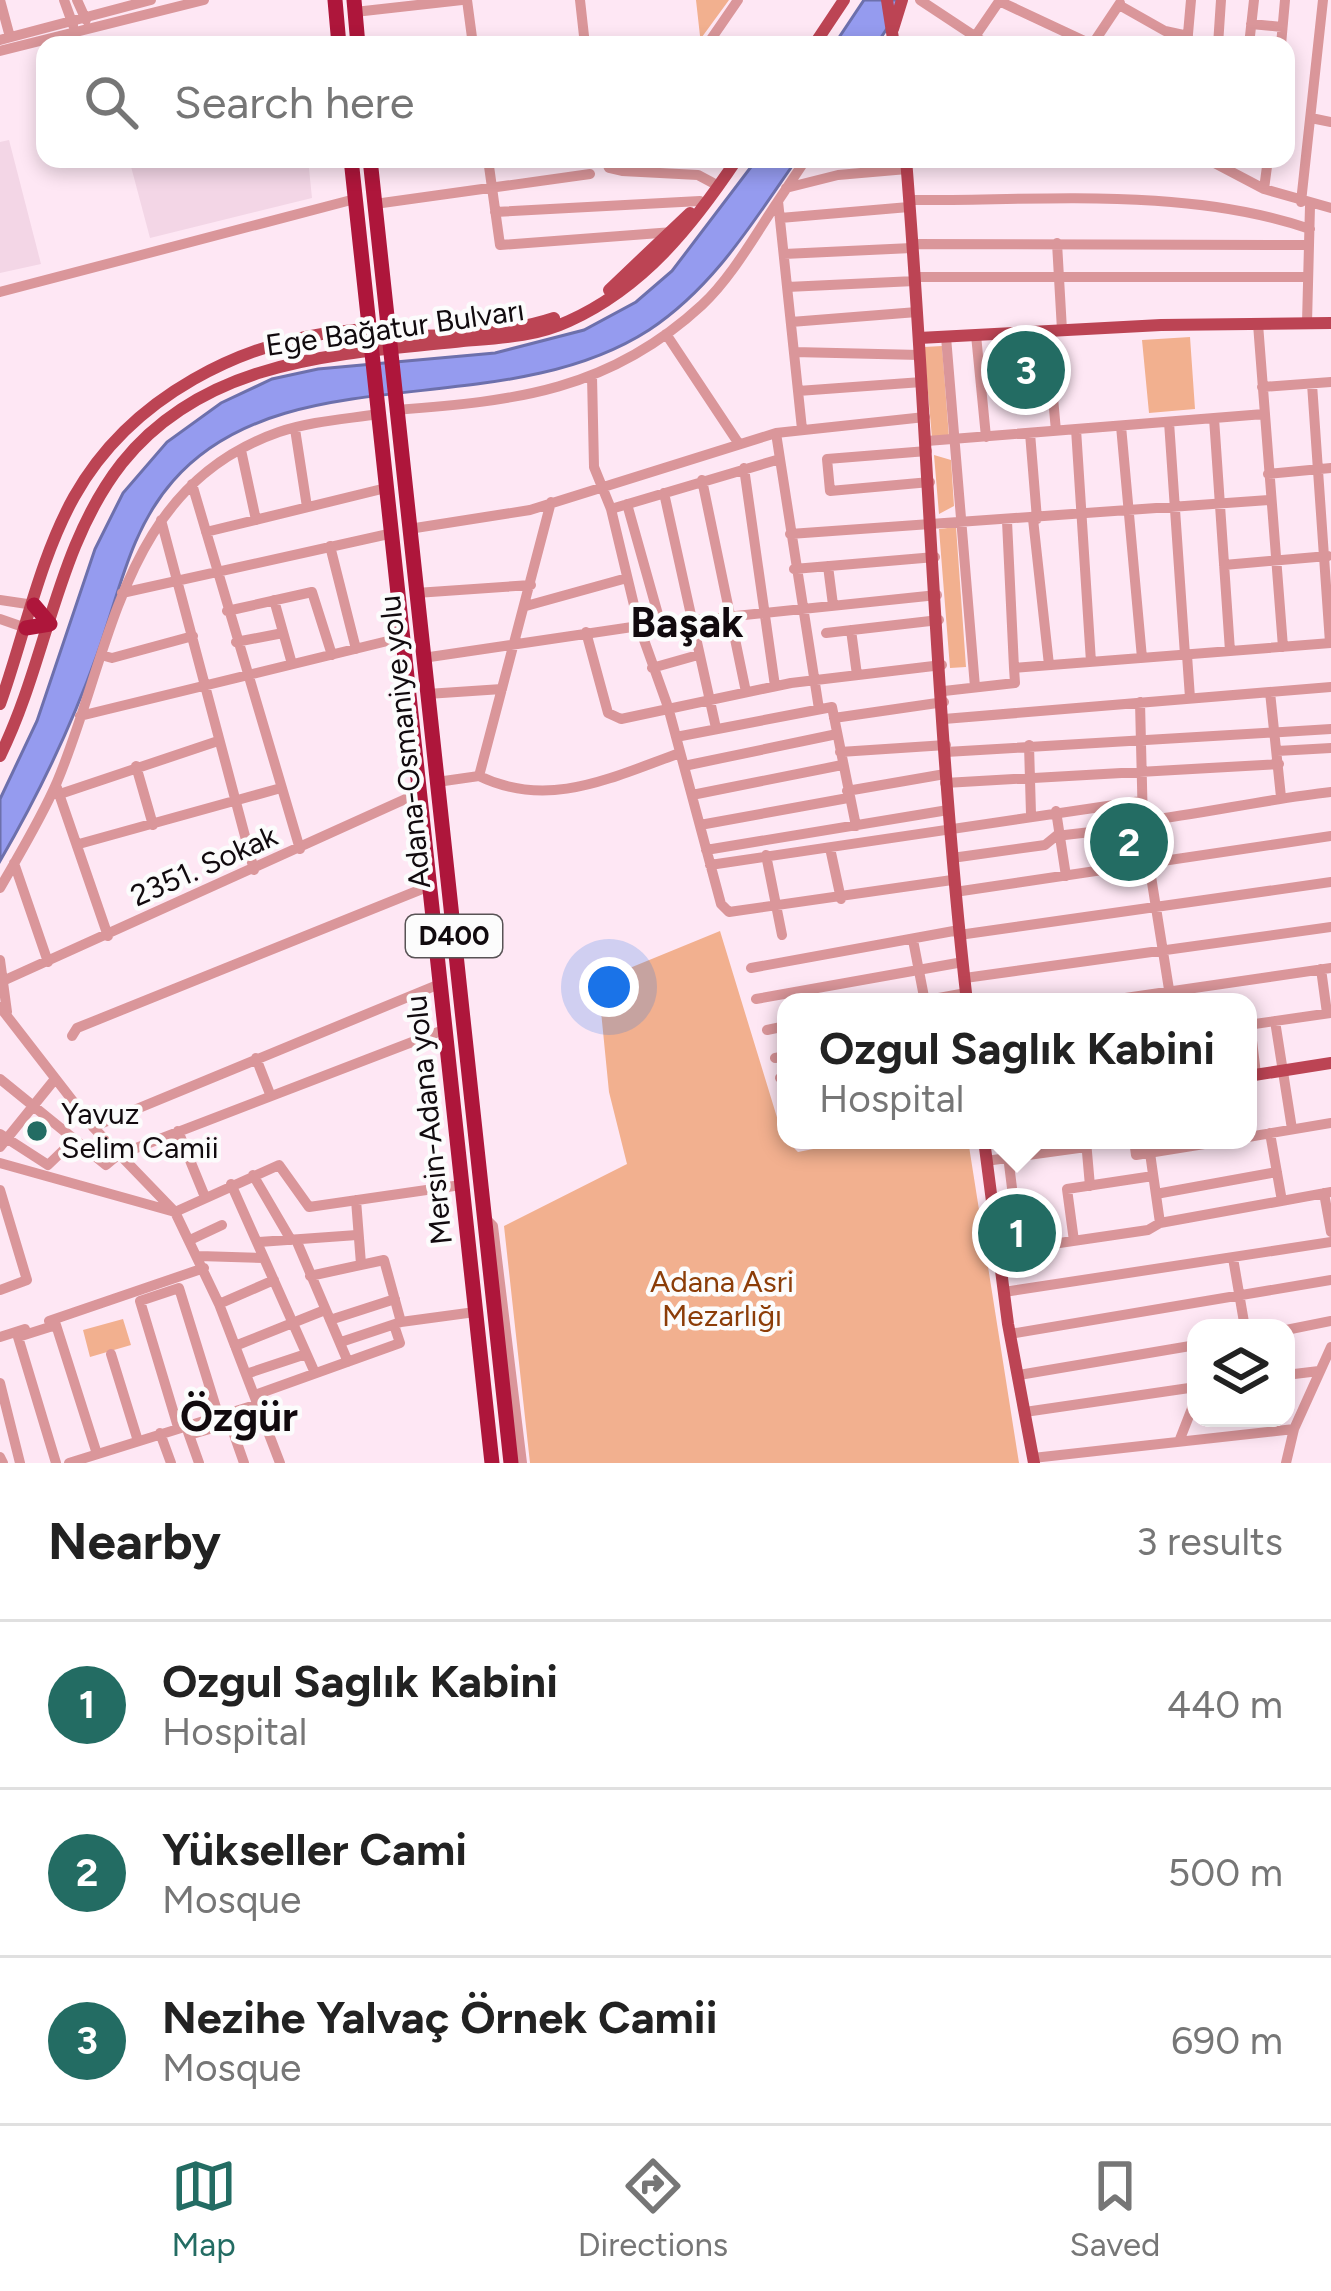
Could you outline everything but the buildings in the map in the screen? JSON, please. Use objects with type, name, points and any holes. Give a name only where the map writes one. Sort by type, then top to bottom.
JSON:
[{"type":"highway","points":[[335,0],[338,36]]},
{"type":"highway","points":[[354,6],[357,36]]},
{"type":"highway","name":"Adana-Osmaniye yolu","points":[[352,168],[370,329],[382,354],[401,531],[416,593],[511,1463]]},
{"type":"highway","name":"Adana-Osmaniye yolu","points":[[371,168],[388,333],[382,354]]},
{"type":"highway","name":"Mersin-Adana yolu","points":[[388,412],[386,488],[401,531],[404,637],[492,1463]]},
{"type":"highway","points":[[34,605],[50,624]]},
{"type":"highway","points":[[26,628],[50,624]]},
{"type":"main road","points":[[816,36],[840,0]]},
{"type":"main road","points":[[887,0],[893,36]]},
{"type":"main road","points":[[893,36],[902,0]]},
{"type":"main road","name":"Ege Bağatur Bulvarı","points":[[0,704],[73,498],[128,427],[181,388],[253,349],[370,329],[403,337],[505,329],[570,312],[610,289],[679,232],[726,168]]},
{"type":"main road","name":"Ege Bağatur Bulvarı","points":[[0,756],[95,502],[145,438],[225,384],[274,364],[526,336],[567,322],[635,281],[726,168]]},
{"type":"main road","points":[[906,168],[938,595],[945,778],[966,993]]},
{"type":"main road","points":[[919,338],[1331,323]]},
{"type":"main road","points":[[1257,1074],[1331,1063]]},
{"type":"main road","points":[[985,1149],[1010,1334],[1034,1461]]},
{"type":"street","points":[[0,0],[5,39],[204,0]]},
{"type":"street","points":[[64,0],[80,25]]},
{"type":"street","points":[[76,0],[80,25]]},
{"type":"street","points":[[46,36],[152,0]]},
{"type":"street","points":[[354,6],[465,0],[471,36]]},
{"type":"street","points":[[580,0],[584,36]]},
{"type":"street","points":[[714,36],[738,0]]},
{"type":"street","points":[[920,0],[965,36]]},
{"type":"street","points":[[971,36],[1000,0],[1074,36]]},
{"type":"street","points":[[1250,36],[1254,0]]},
{"type":"street","points":[[1282,36],[1285,0]]},
{"type":"street","points":[[1307,323],[1310,229],[1305,204],[1323,0]]},
{"type":"street","points":[[1098,36],[1116,3],[1176,36]]},
{"type":"street","points":[[1188,36],[1190,3],[1221,5],[1219,36]]},
{"type":"street","points":[[1251,25],[1282,27]]},
{"type":"street","points":[[0,51],[36,39]]},
{"type":"street","points":[[1316,69],[1331,69]]},
{"type":"street","points":[[1314,90],[1331,91]]},
{"type":"street","points":[[1310,118],[1331,122]]},
{"type":"street","points":[[489,168],[500,245],[679,232]]},
{"type":"street","points":[[612,168],[698,175],[713,183]]},
{"type":"street","points":[[0,888],[59,790],[122,593],[161,520],[191,484],[241,450],[295,429],[388,412],[514,401],[592,376],[666,334],[705,303],[800,168]]},
{"type":"street","points":[[786,188],[881,168]]},
{"type":"street","points":[[1224,168],[1264,189],[1331,208]]},
{"type":"street","points":[[1234,173],[1235,168]]},
{"type":"street","points":[[1264,189],[1267,168]]},
{"type":"street","points":[[375,204],[590,174]]},
{"type":"street","points":[[0,292],[355,199]]},
{"type":"street","points":[[780,218],[909,204],[1100,200],[1270,215],[1310,229]]},
{"type":"street","points":[[778,201],[802,430]]},
{"type":"street","points":[[495,212],[700,202]]},
{"type":"street","points":[[784,254],[1057,243],[1309,245]]},
{"type":"street","points":[[1056,431],[1057,243]]},
{"type":"street","points":[[1170,276],[1171,244]]},
{"type":"street","points":[[787,287],[1054,276],[1308,277]]},
{"type":"street","points":[[791,322],[917,312]]},
{"type":"street","points":[[1258,324],[1283,647]]},
{"type":"street","points":[[666,334],[739,444]]},
{"type":"street","points":[[976,335],[986,436]]},
{"type":"street","points":[[946,337],[975,687]]},
{"type":"street","points":[[794,352],[920,355]]},
{"type":"street","points":[[592,376],[592,444],[602,485],[639,626],[668,707],[727,911],[1066,876],[1331,836]]},
{"type":"street","points":[[798,391],[922,382]]},
{"type":"street","points":[[1262,387],[1331,382]]},
{"type":"street","points":[[1014,668],[1331,643],[1325,469],[1312,384]]},
{"type":"street","points":[[930,482],[830,491],[826,459],[954,439],[1264,414]]},
{"type":"street","points":[[122,593],[551,502],[776,433],[925,418]]},
{"type":"street","points":[[1214,418],[1230,651]]},
{"type":"street","points":[[1169,422],[1190,698]]},
{"type":"street","points":[[1121,426],[1142,658]]},
{"type":"street","points":[[295,429],[307,507]]},
{"type":"street","points":[[1076,429],[1091,662]]},
{"type":"street","points":[[776,433],[800,609],[820,710]]},
{"type":"street","points":[[1030,433],[1048,665]]},
{"type":"street","points":[[241,450],[256,520]]},
{"type":"street","points":[[611,509],[779,459]]},
{"type":"street","points":[[744,468],[775,686]]},
{"type":"street","points":[[1268,475],[1325,469]]},
{"type":"street","points":[[703,481],[746,692]]},
{"type":"street","points":[[191,484],[300,849]]},
{"type":"street","points":[[206,532],[386,488]]},
{"type":"street","points":[[664,493],[716,728]]},
{"type":"street","points":[[790,534],[1270,500]]},
{"type":"street","points":[[479,776],[551,502]]},
{"type":"street","points":[[627,504],[661,626]]},
{"type":"street","points":[[161,520],[254,869]]},
{"type":"street","points":[[834,718],[975,687],[1015,683],[1006,521]]},
{"type":"street","points":[[330,546],[356,649]]},
{"type":"street","points":[[1224,565],[1328,556]]},
{"type":"street","points":[[794,568],[934,557]]},
{"type":"street","points":[[828,566],[833,605]]},
{"type":"street","points":[[526,606],[627,578]]},
{"type":"street","points":[[416,593],[532,585]]},
{"type":"street","points":[[227,611],[312,592],[332,655]]},
{"type":"street","points":[[423,658],[586,632],[938,595]]},
{"type":"street","points":[[0,600],[34,605]]},
{"type":"street","points":[[274,600],[292,664]]},
{"type":"street","points":[[0,619],[26,628]]},
{"type":"street","points":[[826,633],[939,620]]},
{"type":"street","points":[[850,630],[856,675]]},
{"type":"street","points":[[586,632],[608,713],[621,719],[775,686],[942,664]]},
{"type":"street","points":[[236,642],[283,633]]},
{"type":"street","points":[[101,655],[112,658],[193,636]]},
{"type":"street","points":[[80,716],[404,637]]},
{"type":"street","points":[[652,668],[698,655]]},
{"type":"street","points":[[944,719],[1331,687]]},
{"type":"street","points":[[427,694],[502,689]]},
{"type":"street","points":[[1270,692],[1281,796]]},
{"type":"street","points":[[1140,701],[1143,824],[1169,993]]},
{"type":"street","points":[[676,737],[832,707],[856,826]]},
{"type":"street","points":[[692,795],[841,759],[946,748],[1331,729]]},
{"type":"street","points":[[684,766],[837,734]]},
{"type":"street","points":[[59,790],[218,741]]},
{"type":"street","points":[[1029,745],[1031,814]]},
{"type":"street","points":[[700,825],[945,778],[1141,772],[1331,748]]},
{"type":"street","points":[[437,782],[479,776],[542,794],[567,793],[680,753]]},
{"type":"street","points":[[136,766],[153,825]]},
{"type":"street","points":[[79,844],[281,788]]},
{"type":"street","points":[[59,790],[108,936]]},
{"type":"street","name":"2351. Sokak","points":[[5,980],[422,792]]},
{"type":"street","points":[[952,858],[1045,845],[1056,836],[1281,796],[1331,792]]},
{"type":"street","points":[[710,865],[1141,801]]},
{"type":"street","points":[[706,850],[948,810]]},
{"type":"street","points":[[1056,811],[1056,836],[1066,876]]},
{"type":"street","points":[[830,848],[841,899]]},
{"type":"street","points":[[766,855],[782,935]]},
{"type":"street","points":[[14,863],[48,962]]},
{"type":"street","points":[[751,968],[959,933],[1331,882]]},
{"type":"street","points":[[72,1036],[77,1028],[432,885]]},
{"type":"street","points":[[964,977],[1331,927]]},
{"type":"street","points":[[913,940],[921,993]]},
{"type":"street","points":[[0,960],[4,1009],[93,1127],[175,1212],[219,1304],[280,1463]]},
{"type":"street","points":[[790,993],[963,962]]},
{"type":"street","points":[[1192,993],[1326,968],[1329,1013],[1257,1023]]},
{"type":"street","points":[[93,1127],[442,983]]},
{"type":"street","points":[[756,999],[777,995]]},
{"type":"street","points":[[1275,1021],[1292,1130]]},
{"type":"street","points":[[767,1030],[777,1028]]},
{"type":"street","points":[[0,1079],[106,1165],[118,1155],[270,1094],[446,1029]]},
{"type":"street","points":[[256,1058],[270,1094]]},
{"type":"street","points":[[55,1079],[2,1140],[48,1165],[75,1139]]},
{"type":"street","points":[[1257,1135],[1331,1123]]},
{"type":"street","points":[[178,1131],[205,1197]]},
{"type":"street","points":[[1270,1133],[1282,1201]]},
{"type":"street","points":[[995,1231],[1008,1229],[1016,1220],[1008,1149]]},
{"type":"street","points":[[986,1161],[1055,1149]]},
{"type":"street","points":[[1087,1149],[1090,1186]]},
{"type":"street","points":[[1135,1149],[1136,1155],[1174,1149]]},
{"type":"street","points":[[1150,1153],[1160,1223]]},
{"type":"street","points":[[0,1162],[175,1212],[279,1165],[309,1207],[461,1185]]},
{"type":"street","points":[[1156,1194],[1277,1172]]},
{"type":"street","points":[[253,1175],[294,1241],[348,1362]]},
{"type":"street","points":[[1074,1241],[1067,1189],[1153,1176]]},
{"type":"street","points":[[231,1184],[316,1373]]},
{"type":"street","points":[[0,1190],[27,1280],[1,1288]]},
{"type":"street","points":[[998,1252],[1148,1230],[1160,1223],[1328,1193],[1331,1232]]},
{"type":"street","points":[[356,1200],[361,1264]]},
{"type":"street","points":[[484,1217],[494,1226],[522,1463]]},
{"type":"street","points":[[190,1240],[222,1225]]},
{"type":"street","points":[[259,1242],[357,1234]]},
{"type":"street","points":[[1004,1292],[1331,1242]]},
{"type":"street","points":[[0,1337],[201,1262],[263,1258]]},
{"type":"street","points":[[1233,1258],[1244,1319]]},
{"type":"street","points":[[184,1429],[400,1343],[384,1259],[310,1276]]},
{"type":"street","points":[[219,1304],[274,1280]]},
{"type":"street","points":[[1010,1334],[1331,1280]]},
{"type":"street","points":[[199,1463],[140,1301],[179,1288],[218,1414]]},
{"type":"street","points":[[235,1346],[293,1324],[394,1299]]},
{"type":"street","points":[[341,1342],[397,1323],[475,1312]]},
{"type":"street","points":[[1295,1328],[1331,1321]]},
{"type":"street","points":[[56,1463],[18,1337],[56,1325],[97,1454]]},
{"type":"street","points":[[1019,1375],[1187,1347]]},
{"type":"street","points":[[1286,1463],[1294,1430],[1331,1347]]},
{"type":"street","points":[[111,1354],[138,1441]]},
{"type":"street","points":[[246,1374],[306,1354]]},
{"type":"street","points":[[1295,1374],[1319,1371]]},
{"type":"street","points":[[0,1383],[20,1463]]},
{"type":"street","points":[[1025,1412],[1187,1388]]},
{"type":"street","points":[[1180,1439],[1187,1421]]},
{"type":"street","points":[[69,1463],[160,1433],[230,1423],[244,1463]]},
{"type":"street","points":[[1034,1461],[1180,1439],[1294,1430]]},
{"type":"street","points":[[160,1433],[171,1463]]},
{"type":"shaded area","points":[[9,140],[41,264],[0,273],[0,142]]},
{"type":"shaded area","points":[[131,168],[309,168],[312,198],[150,238]]},
{"type":"green space","points":[[696,0],[729,0],[703,36]]},
{"type":"green space","points":[[1190,337],[1195,409],[1149,413],[1142,340]]},
{"type":"green space","points":[[942,346],[949,437],[932,438],[924,347]]},
{"type":"green space","points":[[934,455],[951,460],[954,506],[939,514]]},
{"type":"green space","points":[[956,527],[966,667],[950,668],[939,529]]},
{"type":"green space","name":"Adana Asri Mezarlığı","points":[[720,931],[777,1117],[777,1149],[969,1149],[1019,1463],[530,1463],[504,1226],[627,1164],[609,1092],[598,981]]},
{"type":"green space","points":[[123,1319],[131,1345],[90,1357],[83,1330]]},
{"type":"water","points":[[864,0],[906,0],[882,36],[840,36]]},
{"type":"water","points":[[750,168],[791,168],[713,274],[649,330],[591,359],[528,376],[334,402],[274,417],[220,442],[173,481],[135,542],[76,708],[0,861],[0,799],[37,721],[95,549],[123,493],[167,442],[221,403],[272,379],[318,369],[495,353],[584,330],[636,302],[672,271]]},
{"type":"place","name":"Nezihe Yalvaç Örnek Camii","points":[[1026,370]]},
{"type":"place","name":"Yükseller Cami","points":[[1129,842]]},
{"type":"place","name":"Yavuz Selim Camii","points":[[37,1131]]},
{"type":"place","name":"Ozgul Saglık Kabini","points":[[1017,1233]]},
{"type":"district","name":"Başak","points":[[687,622]]},
{"type":"district","name":"Özgür","points":[[239,1416]]}]
